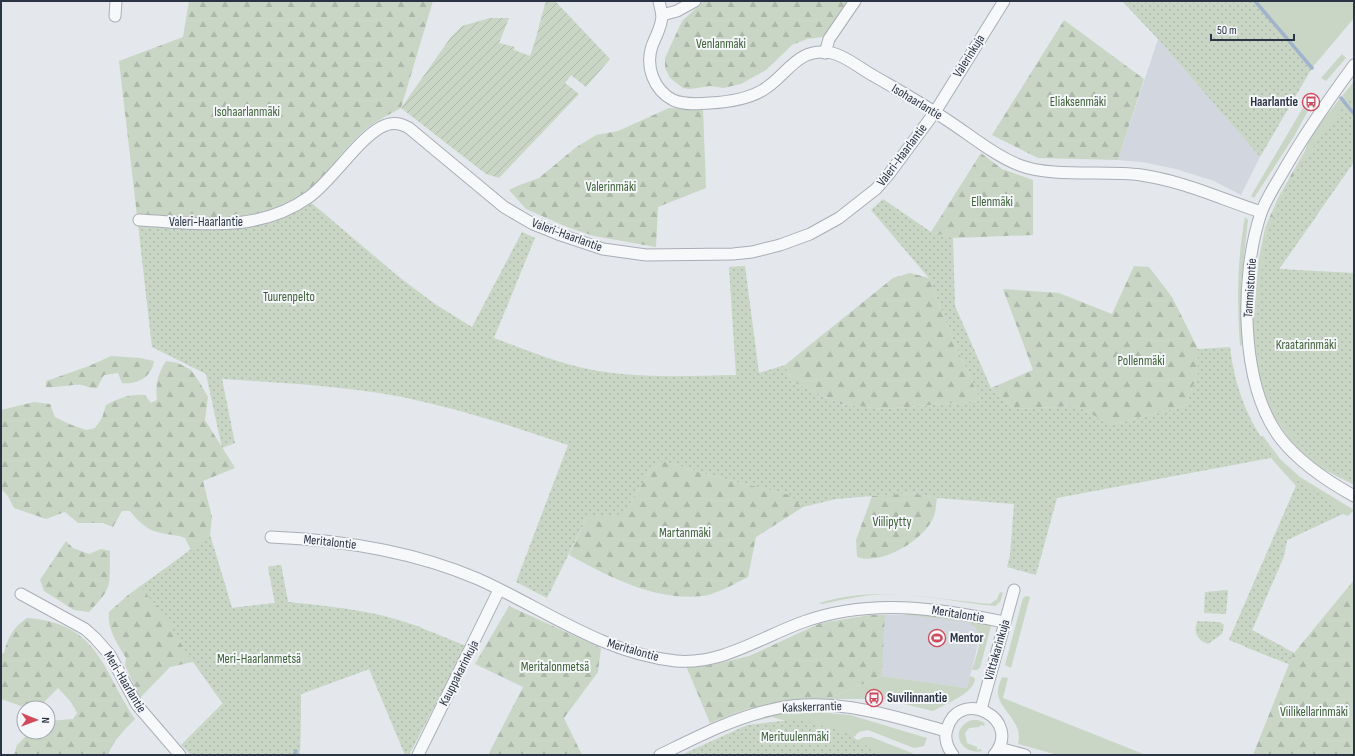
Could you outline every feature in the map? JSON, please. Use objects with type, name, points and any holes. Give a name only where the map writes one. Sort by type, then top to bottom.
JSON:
[{"type":"street","points":[[115,16],[116,1]]},
{"type":"street","points":[[659,1],[662,15],[677,11],[695,1]]},
{"type":"street","points":[[825,53],[829,40],[855,1]]},
{"type":"street","name":"Valerinkuja","points":[[935,112],[1004,1]]},
{"type":"street","name":"Isohaarlantie","points":[[662,15],[660,30],[651,48],[649,58],[650,69],[657,85],[663,93],[675,101],[688,104],[716,103],[754,95],[774,82],[800,58],[808,54],[825,53],[839,56],[935,112],[1004,158],[1029,169],[1153,177],[1185,185],[1261,212]]},
{"type":"street","name":"Tammistontie","points":[[1354,65],[1322,108],[1301,141],[1261,212],[1253,244],[1248,289],[1248,343],[1254,380],[1267,416],[1280,438],[1319,475],[1354,496]]},
{"type":"street","name":"Valeri-Haarlantie","points":[[139,220],[242,223],[269,218],[310,196],[320,188],[372,133],[387,124],[395,123],[409,128],[504,207],[533,224],[558,234],[603,249],[646,255],[733,254],[752,252],[780,245],[810,234],[855,207],[876,189],[889,174],[935,112]]},
{"type":"street","name":"Meritalontie","points":[[271,537],[335,542],[387,550],[451,568],[499,590],[598,640],[639,654],[675,661],[689,661],[719,657],[822,616],[873,607],[917,607],[956,612],[1004,622]]},
{"type":"street","name":"Kauppakarinkuja","points":[[418,755],[499,590]]},
{"type":"street","name":"Viittakarinkuja","points":[[981,710],[1014,590]]},
{"type":"street","name":"Meri-Haarlantie","points":[[21,594],[85,629],[95,638],[110,655],[137,705],[149,721],[180,755]]},
{"type":"street","name":"Kakskerrantie","points":[[660,755],[742,718],[770,709],[795,706],[826,704],[856,707],[946,731]]},
{"type":"street","points":[[953,755],[947,745],[946,731],[948,725],[956,714],[969,709],[981,710],[988,713],[998,722],[1001,735],[997,752],[1025,755]]},
{"type":"shaded area","points":[[1158,39],[1260,157],[1241,195],[1214,181],[1176,169],[1142,162],[1118,160]]},
{"type":"shaded area","points":[[885,615],[912,615],[967,622],[973,625],[978,630],[980,636],[967,688],[882,676]]},
{"type":"green space","name":"Isohaarlanmäki","points":[[189,1],[433,1],[401,108],[367,128],[316,183],[296,198],[276,209],[254,215],[231,218],[208,219],[137,216],[119,61],[183,37]]},
{"type":"green space","points":[[546,1],[555,1],[610,59],[586,87],[571,75],[565,83],[579,94],[499,178],[486,174],[401,108],[451,37],[462,26],[490,18],[509,18],[499,43],[515,47],[514,50],[530,56]]},
{"type":"green space","name":"Venlanmäki","points":[[704,1],[850,1],[823,37],[807,39],[792,45],[766,70],[741,84],[723,88],[710,86],[690,89],[683,88],[670,78],[665,68],[665,58],[682,21]]},
{"type":"green space","points":[[1122,1],[1255,1],[1312,68],[1260,157],[1158,39]]},
{"type":"green space","points":[[1255,1],[1354,1],[1354,18],[1312,68]]},
{"type":"green space","name":"Eliaksenmäki","points":[[1064,20],[1144,79],[1118,160],[1038,158],[992,135]]},
{"type":"green space","points":[[1342,54],[1346,58],[1326,81],[1321,78]]},
{"type":"green space","points":[[1354,81],[1354,134],[1304,154],[1318,127]]},
{"type":"green space","name":"Kraatarinmäki","points":[[1354,93],[1354,162],[1279,269],[1354,273],[1354,481],[1335,472],[1318,461],[1302,447],[1289,431],[1277,413],[1268,394],[1258,354],[1257,338],[1264,255],[1268,234],[1275,213],[1286,189],[1304,160]]},
{"type":"green space","points":[[1304,106],[1309,109],[1293,138],[1254,198],[1251,196]]},
{"type":"green space","name":"Valerinmäki","points":[[669,108],[703,109],[706,188],[658,207],[656,247],[594,236],[567,227],[526,209],[509,190],[539,178],[575,148],[596,135],[618,131]]},
{"type":"green space","points":[[1329,128],[1267,238],[1265,228],[1278,198],[1303,154]]},
{"type":"green space","name":"Ellenmäki","points":[[981,153],[1002,169],[1033,180],[1033,235],[953,238],[931,232]]},
{"type":"green space","name":"Tuurenpelto","points":[[301,194],[399,277],[435,304],[472,327],[522,232],[535,238],[494,338],[560,362],[602,372],[621,374],[678,376],[736,375],[729,267],[745,266],[759,373],[785,365],[791,381],[840,404],[884,409],[981,401],[952,337],[929,278],[871,210],[883,199],[931,232],[953,238],[955,306],[991,388],[1015,409],[1076,406],[1111,425],[1185,406],[1198,373],[1198,349],[1230,347],[1232,362],[1245,406],[1258,432],[1276,457],[1057,498],[1036,575],[1007,567],[1010,555],[1014,504],[937,498],[911,493],[836,499],[803,507],[790,495],[713,476],[663,461],[650,471],[629,505],[616,517],[587,517],[547,598],[516,582],[568,445],[486,418],[402,397],[335,388],[222,379],[235,443],[222,448],[206,374],[152,347],[137,216],[200,219],[243,217],[264,213],[283,205]]},
{"type":"green space","points":[[1318,214],[1279,269],[1294,270],[1260,295],[1257,345],[1354,462],[1354,485],[1317,466],[1294,446],[1274,417],[1260,386],[1252,334],[1259,258],[1265,228],[1267,238]]},
{"type":"green space","points":[[1245,217],[1248,220],[1241,285],[1242,345],[1240,346],[1238,281],[1240,249]]},
{"type":"green space","name":"Pollenmäki","points":[[1134,266],[1149,267],[1172,297],[1198,349],[1198,373],[1185,406],[1111,425],[1076,406],[1015,409],[991,388],[1033,370],[1003,289],[1059,293],[1112,314]]},
{"type":"green space","points":[[910,273],[929,278],[952,337],[981,401],[884,409],[840,404],[791,381],[785,365],[893,278]]},
{"type":"green space","points":[[111,356],[140,358],[154,361],[153,367],[147,376],[133,383],[122,383],[118,373],[104,375],[97,388],[83,385],[46,387],[46,381],[89,366]]},
{"type":"green space","points":[[166,361],[178,363],[191,370],[200,383],[208,397],[205,420],[235,468],[203,481],[212,517],[210,535],[232,608],[275,603],[268,567],[281,565],[288,602],[322,606],[387,618],[421,627],[369,669],[301,694],[300,755],[223,704],[193,662],[170,667],[140,698],[125,665],[126,658],[111,630],[109,612],[128,595],[191,550],[185,538],[153,531],[139,521],[130,511],[122,511],[113,527],[103,523],[78,523],[65,512],[46,519],[14,508],[8,496],[1,489],[1,410],[34,402],[50,404],[55,417],[86,430],[95,428],[102,418],[106,405],[115,400],[129,396],[145,395],[151,403],[157,400],[156,389],[158,379]]},
{"type":"green space","points":[[1259,436],[1263,436],[1280,459],[1300,477],[1354,510],[1348,516],[1343,514],[1287,540],[1284,556],[1252,630],[1229,640],[1296,486],[1271,458],[1276,457]]},
{"type":"green space","name":"Martanmäki","points":[[663,461],[713,476],[791,495],[803,507],[756,537],[748,577],[707,595],[684,597],[650,591],[616,579],[569,555],[587,517],[629,505],[650,471]]},
{"type":"green space","points":[[1299,479],[1344,513],[1287,540],[1284,556],[1252,630],[1293,653],[1289,664],[1229,640]]},
{"type":"green space","name":"Viilipytty","points":[[911,493],[937,498],[935,514],[922,534],[901,549],[890,554],[878,558],[867,559],[857,557],[856,540],[872,496]]},
{"type":"green space","name":"Meri-Haarlanmetsä","points":[[210,535],[232,608],[275,603],[268,567],[281,565],[288,602],[343,608],[388,617],[422,628],[466,646],[409,755],[405,755],[369,669],[301,694],[300,755],[191,755],[181,745],[223,703],[184,649],[164,614],[140,587]]},
{"type":"green space","points":[[66,541],[73,548],[89,554],[101,549],[110,551],[110,579],[106,591],[89,612],[74,610],[44,591],[40,580]]},
{"type":"green space","name":"Viilikellarinmäki","points":[[1354,580],[1354,755],[1253,755],[1289,664],[1245,647],[1252,630],[1294,653]]},
{"type":"green space","points":[[1228,590],[1226,614],[1204,613],[1205,592]]},
{"type":"green space","points":[[1000,592],[1003,593],[1000,602],[995,606],[924,597],[990,604],[997,599]]},
{"type":"green space","points":[[886,594],[857,597],[822,604],[819,603],[863,595]]},
{"type":"green space","points":[[1026,596],[1030,597],[1011,668],[1005,665],[1023,598]]},
{"type":"green space","name":"Meritalonmetsä","points":[[509,606],[601,648],[598,672],[564,718],[582,755],[488,755],[523,687],[475,664]]},
{"type":"green space","points":[[906,612],[979,620],[991,626],[980,668],[977,670],[972,670],[979,643],[977,631],[973,626],[967,622],[905,615]]},
{"type":"green space","points":[[870,615],[885,615],[882,676],[827,699],[781,702],[747,709],[710,723],[686,666],[706,666],[749,656],[821,623]]},
{"type":"green space","points":[[27,618],[51,622],[70,629],[84,639],[96,652],[135,719],[116,740],[108,755],[14,755],[17,745],[22,740],[56,740],[56,720],[73,719],[77,713],[72,703],[58,688],[46,700],[16,700],[16,704],[1,699],[1,653],[4,653],[12,632]]},
{"type":"green space","points":[[1198,621],[1220,622],[1224,625],[1222,634],[1208,644],[1204,643],[1201,641],[1196,632],[1196,625]]},
{"type":"green space","points":[[882,676],[967,688],[970,676],[975,678],[974,683],[965,693],[933,711],[872,696],[870,699],[827,699]]},
{"type":"green space","points":[[1002,677],[1008,678],[1003,698],[1146,755],[1058,755],[1018,744],[1018,730],[1000,701],[998,695],[998,688]]},
{"type":"green space","points":[[806,711],[850,715],[927,738],[924,746],[914,748],[868,730],[859,732],[836,755],[793,723],[772,717],[755,721],[761,718],[787,712]]},
{"type":"green space","name":"Merituulenmäki","points":[[799,719],[847,733],[880,755],[681,755],[747,725]]},
{"type":"green space","points":[[972,720],[978,720],[985,723],[984,726],[981,725],[979,727],[969,728],[965,733],[967,743],[977,747],[977,750],[981,749],[982,751],[968,749],[960,740],[960,729]]},
{"type":"green space","points":[[864,737],[871,737],[917,755],[844,755],[858,740]]},
{"type":"waterway","points":[[1255,1],[1312,68]]},
{"type":"waterway","points":[[1341,98],[1354,114]]},
{"type":"waterway","points":[[294,755],[296,751]]},
{"type":"place","name":"Haarlantie","points":[[1311,102]]},
{"type":"place","name":"Mentor","points":[[937,638]]},
{"type":"place","name":"Suvilinnantie","points":[[874,698]]}]
